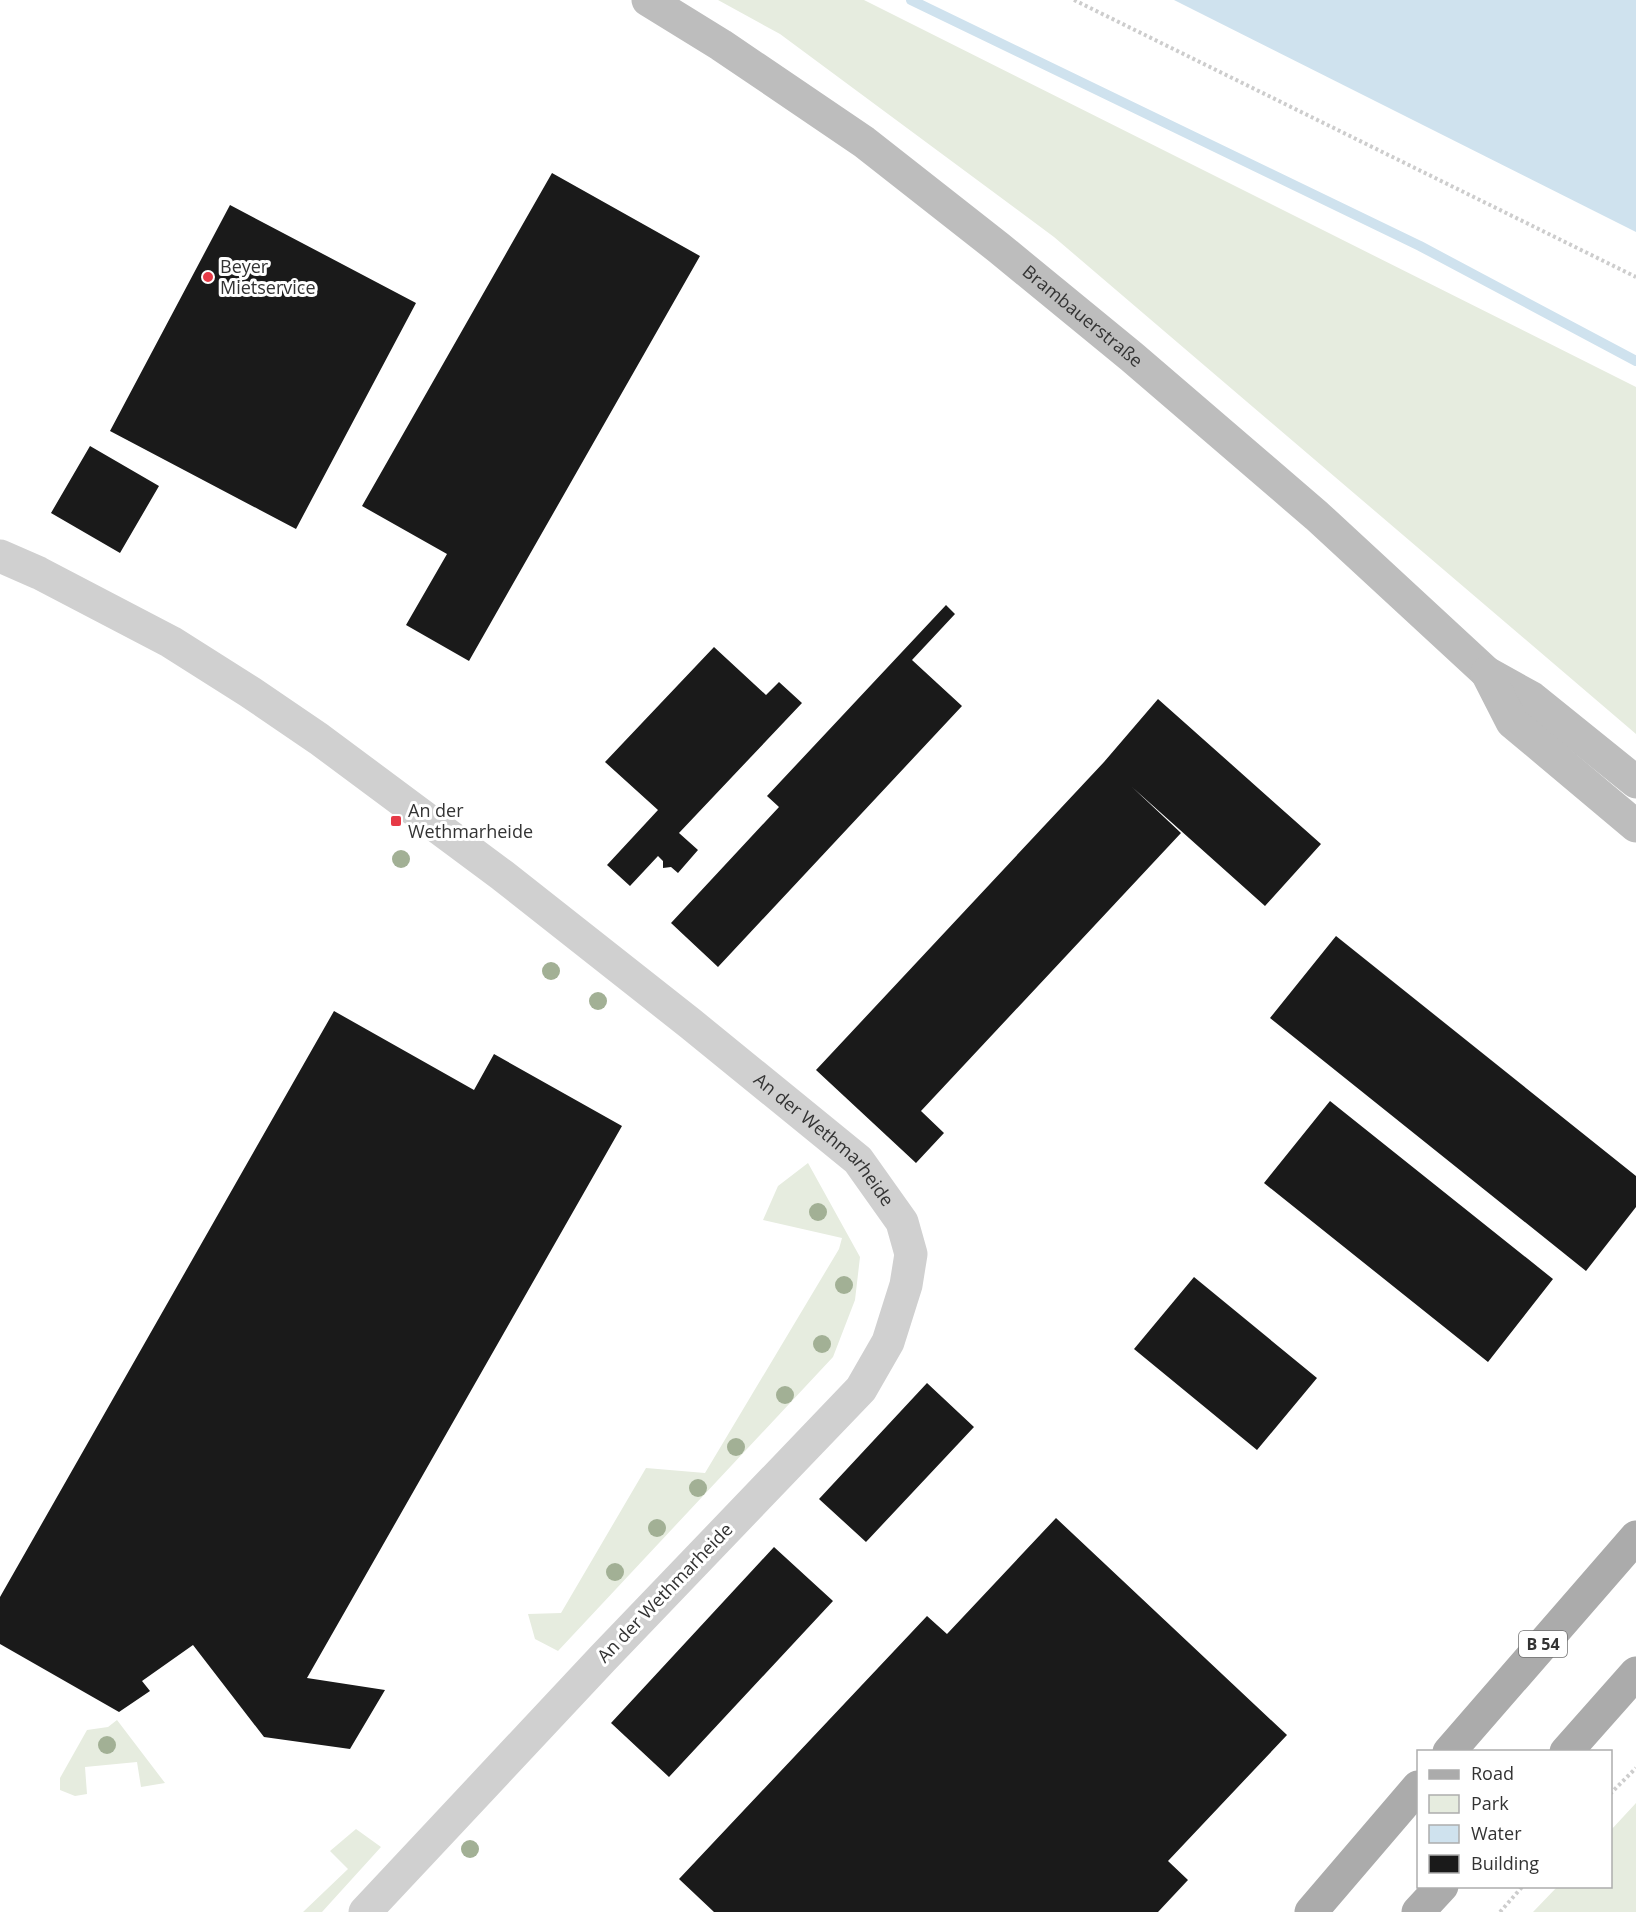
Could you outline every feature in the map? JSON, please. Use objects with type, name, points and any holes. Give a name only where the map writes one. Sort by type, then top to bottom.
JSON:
[{"type":"main road","name":"Brambauerstraße","points":[[648,0],[721,45],[864,142],[999,248],[1132,357],[1317,516],[1487,672],[1532,698],[1636,782]]},
{"type":"main road","name":"Brambauerstraße","points":[[1487,672],[1512,722],[1636,826]]},
{"type":"main road","name":"B 54","points":[[1451,1750],[1636,1537]]},
{"type":"main road","points":[[1568,1750],[1636,1673]]},
{"type":"main road","points":[[1311,1912],[1417,1789]]},
{"type":"main road","points":[[1418,1912],[1441,1888]]},
{"type":"street","name":"An der Wethmarheide","points":[[0,556],[39,573],[171,642],[240,685],[319,739],[476,855],[858,1160],[902,1222],[911,1254],[906,1285],[888,1342],[861,1389],[603,1658],[365,1912]]},
{"type":"path","points":[[1074,0],[1636,277]]},
{"type":"path","points":[[1612,1793],[1636,1768]]},
{"type":"path","points":[[1500,1912],[1522,1888]]},
{"type":"green space","points":[[718,0],[864,0],[1636,387],[1636,734],[1054,237],[780,34]]},
{"type":"green space","points":[[808,1163],[860,1257],[855,1300],[833,1357],[558,1651],[535,1639],[528,1614],[561,1613],[646,1468],[705,1473],[839,1249],[842,1238],[763,1220],[778,1186]]},
{"type":"green space","points":[[117,1720],[165,1783],[141,1787],[137,1762],[85,1767],[87,1794],[75,1796],[60,1790],[60,1778],[87,1730],[108,1727]]},
{"type":"green space","points":[[1636,1803],[1636,1912],[1533,1912],[1556,1888],[1612,1888],[1612,1829]]},
{"type":"green space","points":[[356,1829],[381,1847],[322,1912],[303,1912],[348,1869],[330,1851]]},
{"type":"water","points":[[1174,0],[1636,0],[1636,232]]},
{"type":"building","points":[[552,173],[700,256],[469,661],[406,625],[447,554],[362,506]]},
{"type":"building","points":[[230,205],[416,303],[296,529],[110,431]]},
{"type":"building","points":[[90,446],[159,486],[120,553],[51,513]]},
{"type":"building","points":[[946,605],[955,614],[912,660],[962,706],[718,967],[671,923],[779,807],[767,796]]},
{"type":"building","points":[[714,647],[766,695],[779,682],[802,703],[679,833],[698,850],[678,873],[671,867],[663,868],[663,861],[658,856],[630,886],[607,865],[658,810],[605,762]]},
{"type":"building","points":[[1158,699],[1321,844],[1265,906],[1132,787],[1181,833],[921,1111],[944,1133],[916,1163],[816,1070],[1104,762]]},
{"type":"building","points":[[1336,936],[1636,1176],[1636,1207],[1586,1271],[1270,1018]]},
{"type":"building","points":[[334,1011],[474,1090],[494,1054],[622,1126],[307,1678],[385,1690],[350,1749],[264,1737],[193,1645],[142,1681],[150,1691],[119,1712],[0,1644],[0,1597]]},
{"type":"building","points":[[1330,1101],[1553,1279],[1488,1362],[1264,1183]]},
{"type":"building","points":[[1194,1277],[1317,1378],[1257,1450],[1134,1349]]},
{"type":"building","points":[[927,1383],[974,1427],[866,1542],[819,1499]]},
{"type":"building","points":[[1056,1518],[1287,1735],[1168,1861],[1188,1880],[1158,1912],[714,1912],[679,1879],[927,1616],[947,1634]]},
{"type":"building","points":[[774,1547],[833,1601],[669,1777],[611,1723]]},
{"type":"waterway","points":[[911,0],[1420,246],[1636,361]]},
{"type":"place","name":"Beyer Mietservice","points":[[208,277]]},
{"type":"place","name":"An der Wethmarheide","points":[[396,821]]}]
